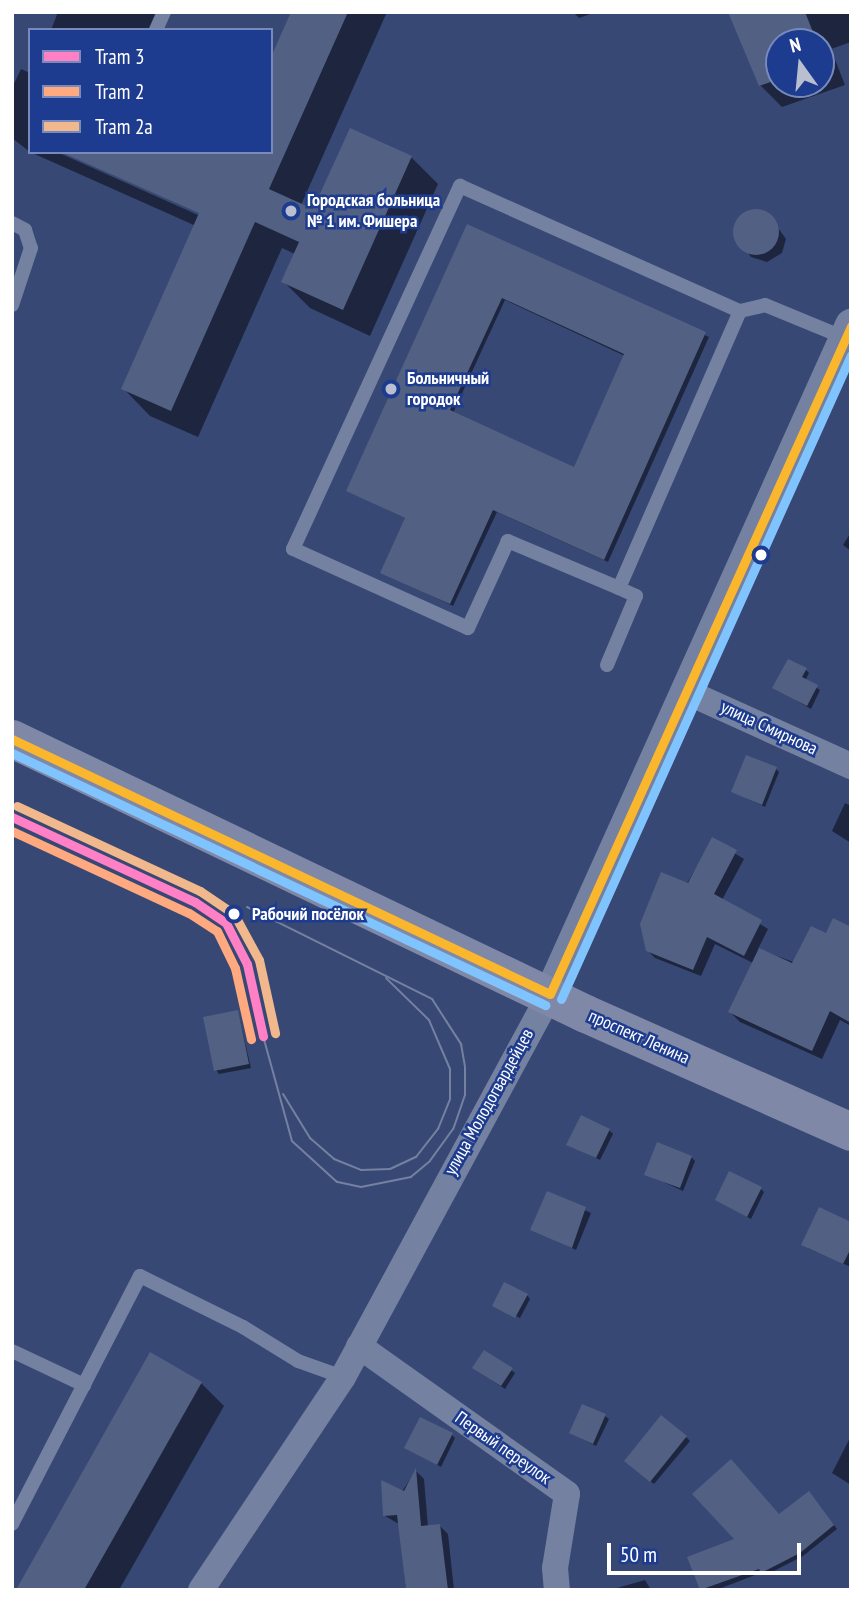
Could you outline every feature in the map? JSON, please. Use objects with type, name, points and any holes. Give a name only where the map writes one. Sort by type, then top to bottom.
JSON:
[{"type":"main road","name":"проспект Ленина","points":[[12,739],[550,994],[851,1132]]},
{"type":"street","name":"улица Молодогвардейцев","points":[[201,1590],[343,1377],[550,994],[848,331]]},
{"type":"street","name":"улица Смирнова","points":[[687,691],[851,766]]},
{"type":"street","name":"Первый переулок","points":[[359,1346],[567,1494],[555,1568],[556,1590]]},
{"type":"lane","points":[[157,28],[164,12]]},
{"type":"lane","points":[[607,665],[636,596],[508,541],[468,628],[293,549],[460,186],[740,311],[765,305],[848,331]]},
{"type":"lane","points":[[12,223],[25,230],[31,248],[12,306]]},
{"type":"lane","points":[[619,588],[740,311]]},
{"type":"lane","points":[[12,1524],[140,1276],[243,1327],[298,1361],[343,1377]]},
{"type":"lane","points":[[12,1351],[84,1385]]},
{"type":"building","name":"Городская больница № 1 им. Фишера","points":[[291,12],[348,12],[269,189],[313,209],[350,128],[412,156],[343,310],[281,282],[299,242],[255,222],[171,411],[121,389],[199,213],[66,154],[273,154],[273,52]]},
{"type":"building","points":[[728,12],[805,12],[811,28],[765,28],[765,84],[759,86]]},
{"type":"building","points":[[756,209],[772,216],[779,232],[772,248],[756,255],[740,248],[733,232],[740,216]]},
{"type":"building","points":[[467,224],[706,332],[604,560],[493,510],[450,604],[380,573],[405,518],[346,491]],"holes":[[[502,298],[624,354],[574,467],[450,410]]]},
{"type":"building","points":[[788,659],[807,668],[802,677],[818,685],[807,706],[772,688]]},
{"type":"building","points":[[746,755],[777,767],[762,805],[731,792]]},
{"type":"building","points":[[712,837],[737,850],[714,894],[762,920],[744,956],[707,937],[693,970],[646,951],[640,924],[661,872],[688,883]]},
{"type":"building","points":[[833,918],[851,927],[851,1023],[830,1011],[812,1051],[728,1012],[759,948],[792,963],[811,926],[826,933]]},
{"type":"building","points":[[238,1010],[249,1064],[214,1071],[203,1017]]},
{"type":"building","points":[[581,1115],[610,1129],[596,1158],[566,1145]]},
{"type":"building","points":[[657,1142],[692,1156],[680,1188],[644,1175]]},
{"type":"building","points":[[729,1171],[762,1187],[747,1217],[715,1200]]},
{"type":"building","points":[[547,1191],[586,1207],[572,1248],[530,1230]]},
{"type":"building","points":[[819,1207],[851,1222],[851,1248],[843,1264],[801,1245]]},
{"type":"building","points":[[504,1282],[528,1294],[515,1318],[492,1306]]},
{"type":"building","points":[[484,1350],[513,1368],[501,1386],[472,1368]]},
{"type":"building","points":[[150,1352],[202,1382],[84,1590],[16,1590]]},
{"type":"building","points":[[582,1404],[606,1414],[593,1444],[569,1433]]},
{"type":"building","points":[[661,1415],[687,1436],[650,1482],[624,1461]]},
{"type":"building","points":[[420,1417],[453,1433],[437,1465],[404,1448]]},
{"type":"building","points":[[731,1459],[779,1514],[809,1491],[834,1525],[800,1553],[761,1573],[759,1569],[700,1590],[687,1557],[734,1539],[692,1494]]},
{"type":"building","points":[[416,1468],[421,1526],[440,1524],[448,1590],[406,1590],[397,1515],[383,1516],[381,1480],[404,1491]]},
{"type":"tram line","name":"2а","points":[[17,806],[200,891],[234,914],[259,960],[275,1033]]},
{"type":"tram line","name":"3","points":[[12,817],[195,902],[226,923],[247,964],[263,1036]]},
{"type":"tram line","name":"2","points":[[12,831],[189,913],[217,931],[235,968],[251,1039]]},
{"type":"tram line","points":[[247,907],[432,999],[461,1044],[465,1067],[465,1095],[453,1129],[430,1161],[411,1177],[361,1187],[337,1182],[292,1141],[263,1036]]},
{"type":"tram line","points":[[283,1094],[310,1138],[334,1159],[361,1170],[390,1169],[416,1157],[438,1129],[450,1099],[450,1069],[429,1020],[386,978]]},
{"type":"transit line","name":"1","points":[[550,994],[851,326]]},
{"type":"transit line","points":[[561,999],[851,355]]},
{"type":"transit line","name":"1","points":[[12,739],[550,994]]},
{"type":"transit line","points":[[12,753],[545,1005]]},
{"type":"place","name":"Городская больница № 1 им. Фишера","points":[[291,211]]},
{"type":"place","name":"Больничный городок","points":[[391,389]]},
{"type":"place","name":"Рабочий посёлок","points":[[234,914]]}]
